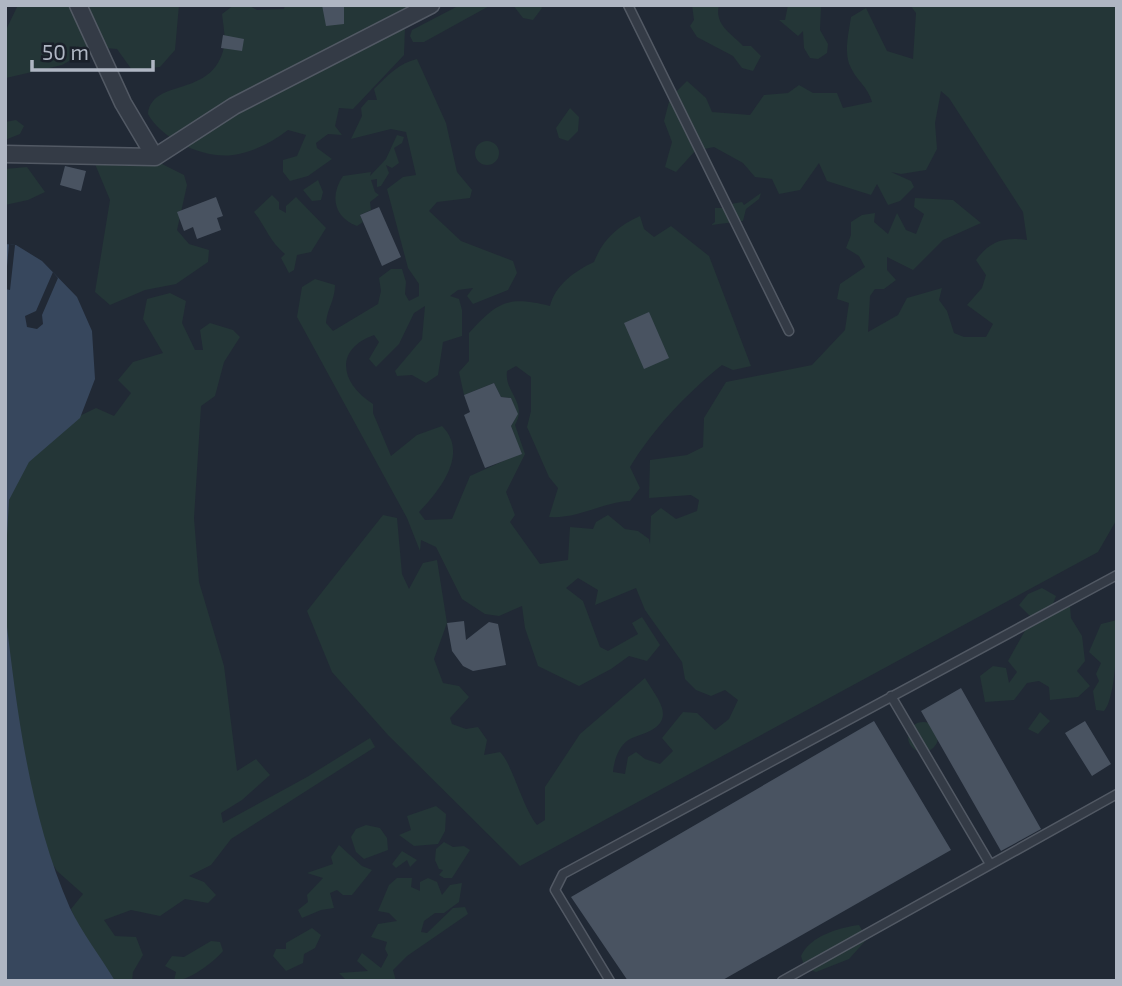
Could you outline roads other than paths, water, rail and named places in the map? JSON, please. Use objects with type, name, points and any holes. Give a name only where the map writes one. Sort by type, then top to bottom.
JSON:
[{"type":"street","points":[[78,5],[122,103],[155,157]]},
{"type":"street","points":[[5,154],[155,157],[234,106],[431,5]]},
{"type":"lane","points":[[628,5],[789,331]]},
{"type":"lane","points":[[610,981],[555,890],[563,874],[1117,575]]},
{"type":"lane","points":[[891,696],[990,864]]},
{"type":"lane","points":[[782,981],[1117,794]]},
{"type":"water","points":[[5,244],[16,245],[42,261],[77,297],[92,331],[95,379],[80,418],[29,462],[9,500],[5,572]]},
{"type":"water","points":[[5,610],[20,724],[44,836],[70,908],[115,981],[5,981]]}]
